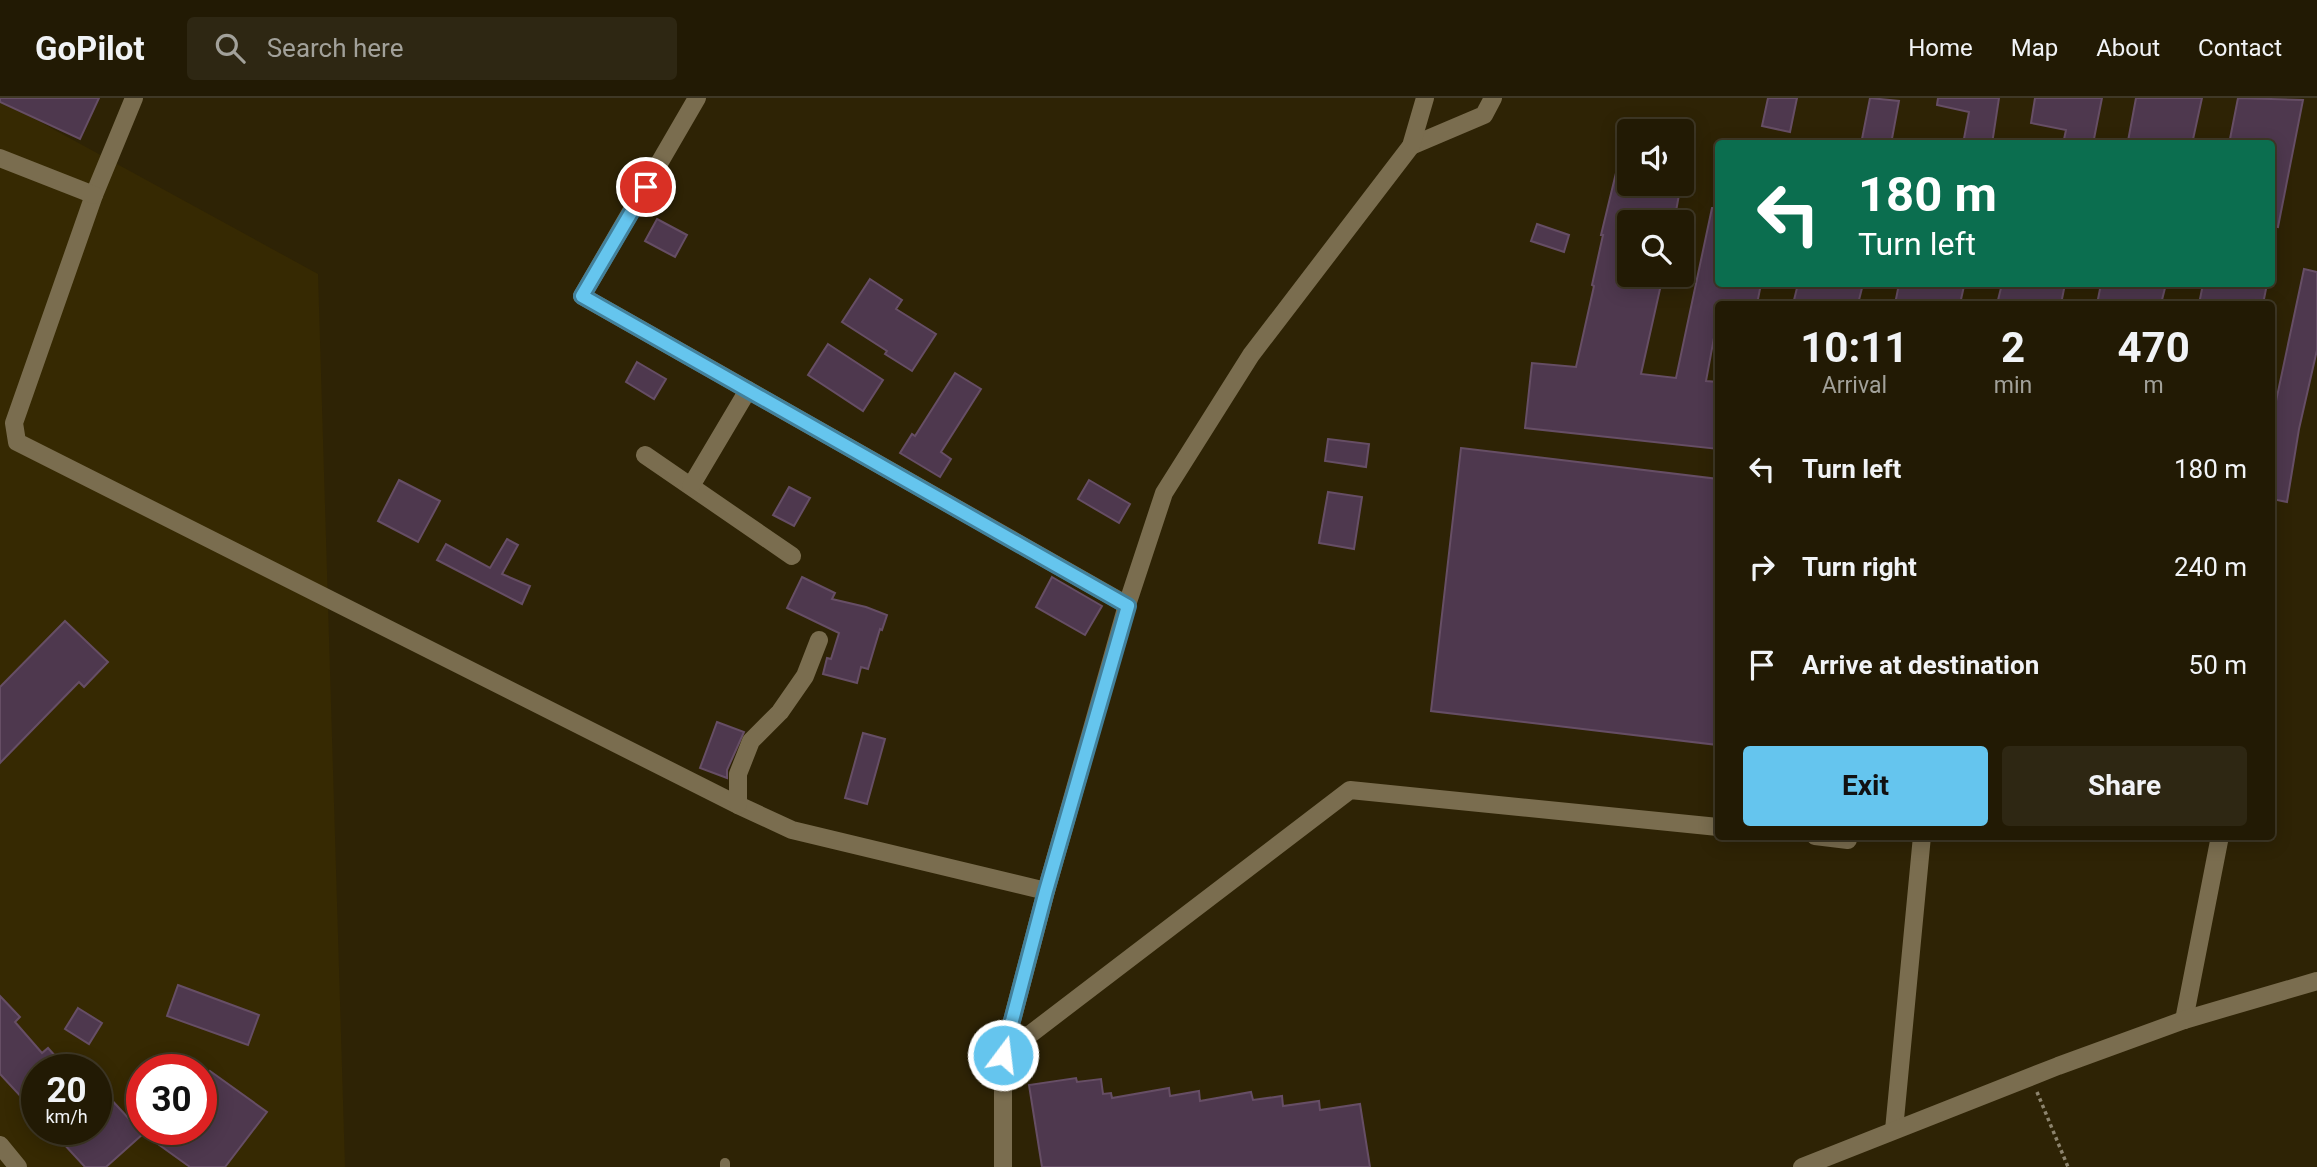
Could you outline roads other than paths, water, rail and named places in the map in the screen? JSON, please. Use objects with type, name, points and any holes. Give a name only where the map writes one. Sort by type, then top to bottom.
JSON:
[{"type":"street","points":[[134,98],[94,195],[14,424],[17,442],[792,830],[1046,891]]},
{"type":"street","points":[[697,98],[582,296],[1128,606]]},
{"type":"street","points":[[1003,1167],[1003,1055],[1046,891],[1128,606],[1164,493],[1251,355],[1411,146],[1424,98]]},
{"type":"street","points":[[1411,146],[1484,115],[1493,98]]},
{"type":"street","points":[[0,158],[94,195]]},
{"type":"street","points":[[691,486],[748,390]]},
{"type":"street","points":[[645,455],[792,556]]},
{"type":"street","points":[[738,804],[738,774],[751,741],[780,712],[805,676],[819,640]]},
{"type":"street","points":[[1003,1055],[1350,790],[1715,827]]},
{"type":"street","points":[[1894,1130],[1922,840]]},
{"type":"street","points":[[2184,1020],[2219,840]]},
{"type":"street","points":[[1802,1167],[2184,1020],[2317,981]]},
{"type":"street","points":[[0,1145],[18,1167]]}]
